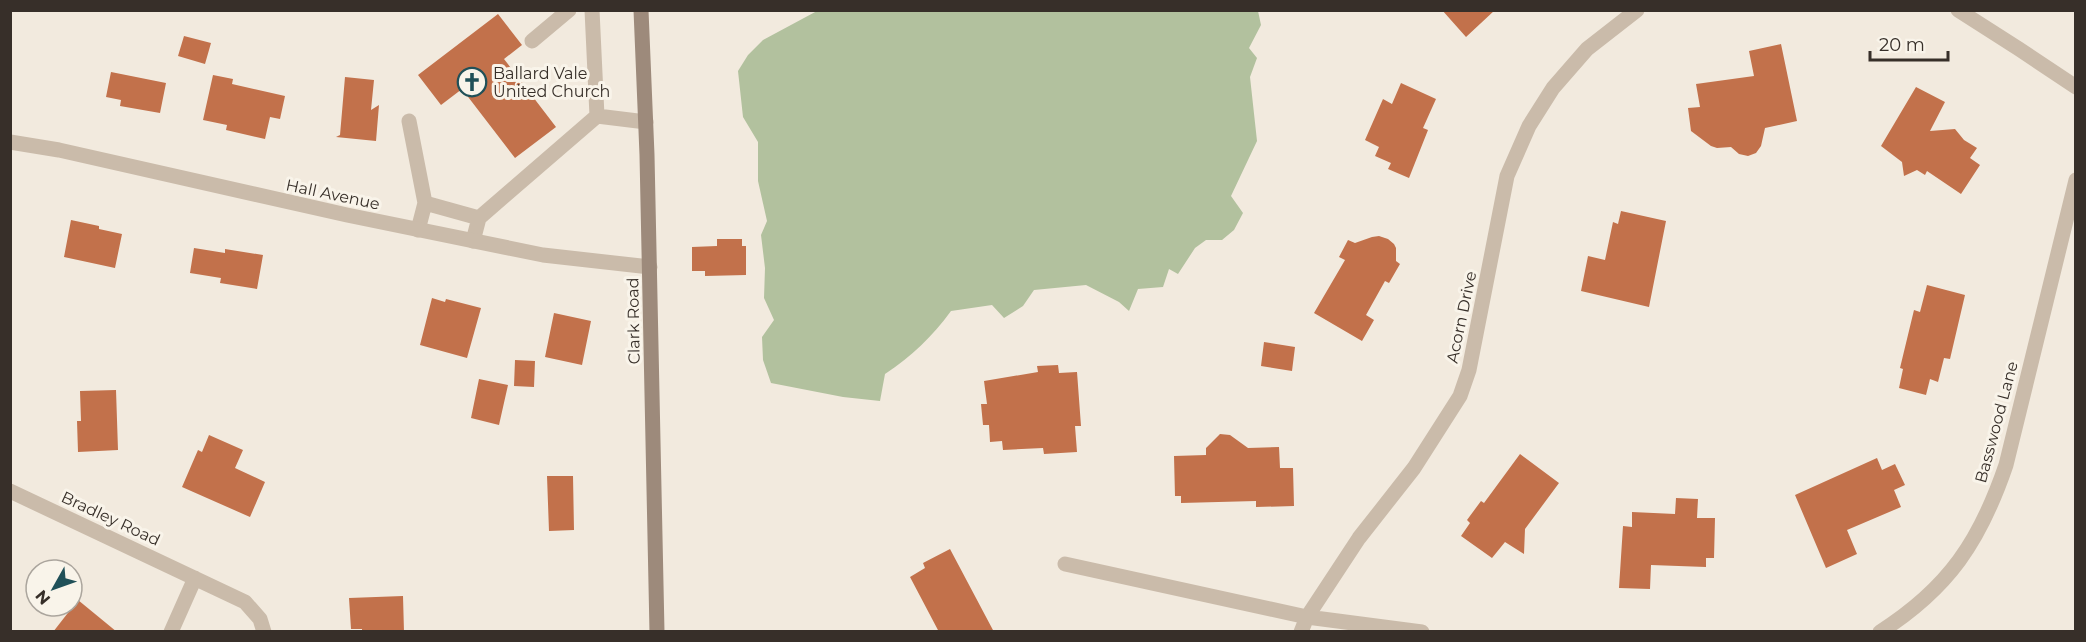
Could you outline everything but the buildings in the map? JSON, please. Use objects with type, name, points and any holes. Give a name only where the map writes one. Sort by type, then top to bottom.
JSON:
[{"type":"main road","name":"Clark Road","points":[[641,10],[650,267],[657,632]]},
{"type":"street","points":[[532,41],[569,10]]},
{"type":"street","points":[[592,10],[597,116]]},
{"type":"street","name":"Acorn Drive","points":[[1304,624],[1359,538],[1414,468],[1460,396],[1469,370],[1508,176],[1529,126],[1553,88],[1587,49],[1636,10]]},
{"type":"street","points":[[1958,10],[2076,87]]},
{"type":"street","points":[[473,241],[479,218],[597,116],[646,122]]},
{"type":"street","points":[[409,121],[426,202],[418,230]]},
{"type":"street","name":"Hall Avenue","points":[[10,142],[59,150],[226,189],[543,255],[650,267]]},
{"type":"street","name":"Basswood Lane","points":[[1880,632],[1907,615],[1934,592],[1958,564],[1980,529],[1995,498],[2006,465],[2076,180]]},
{"type":"street","points":[[426,202],[479,218]]},
{"type":"street","name":"Bradley Road","points":[[10,491],[245,602],[260,619],[264,632]]},
{"type":"street","points":[[1065,564],[1304,624],[1422,632]]},
{"type":"street","points":[[171,632],[195,578]]},
{"type":"green space","points":[[817,11],[1258,11],[1261,25],[1249,48],[1257,58],[1250,77],[1257,141],[1231,196],[1243,213],[1234,230],[1222,240],[1206,240],[1195,248],[1178,274],[1169,269],[1163,287],[1138,289],[1129,311],[1119,302],[1086,285],[1034,290],[1023,306],[1004,318],[992,305],[951,311],[921,346],[885,374],[880,401],[843,397],[771,383],[763,360],[762,337],[774,320],[764,298],[765,268],[761,235],[767,221],[758,181],[758,142],[743,117],[738,71],[748,55],[763,40]]},
{"type":"place","name":"Ballard Vale United Church","points":[[472,82]]}]
